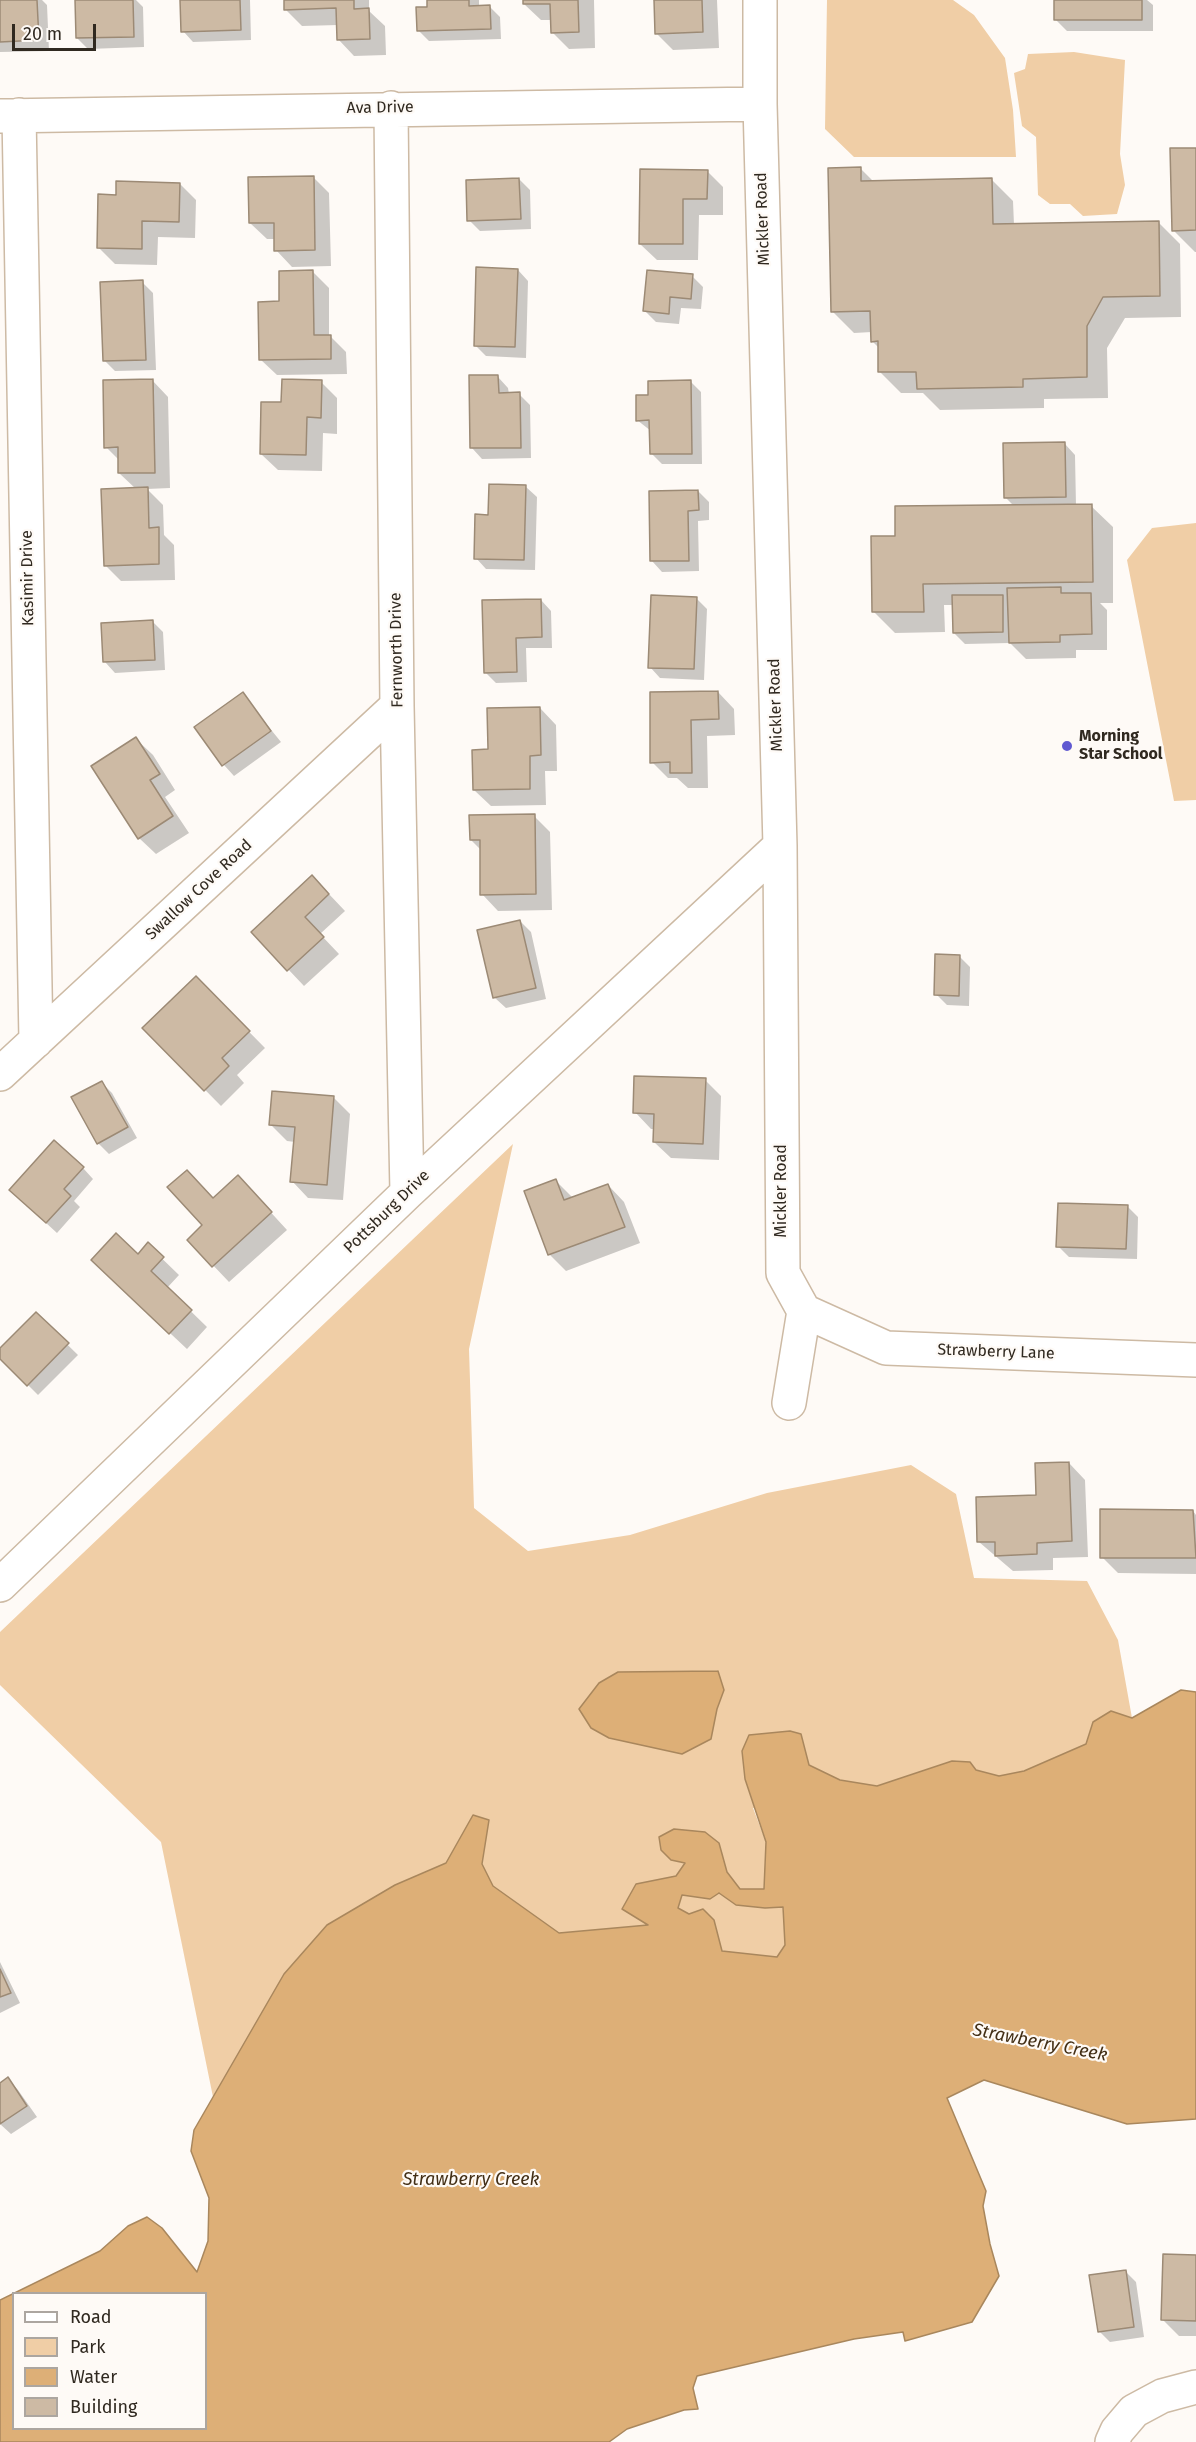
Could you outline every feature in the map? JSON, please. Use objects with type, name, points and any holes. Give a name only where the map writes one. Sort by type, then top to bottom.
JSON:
[{"type":"street","name":"Mickler Road","points":[[760,0],[760,104],[780,846],[783,1273],[804,1311]]},
{"type":"street","name":"Ava Drive","points":[[9,116],[391,108],[760,104]]},
{"type":"street","name":"Fernworth Drive","points":[[391,108],[397,706],[407,1193]]},
{"type":"street","name":"Kasimir Drive","points":[[9,116],[36,1041]]},
{"type":"street","name":"Swallow Cove Road","points":[[0,1074],[397,706]]},
{"type":"street","name":"Pottsburg Drive","points":[[0,1585],[407,1193],[780,846]]},
{"type":"street","name":"Strawberry Lane","points":[[804,1311],[886,1348],[1196,1360]]},
{"type":"street","points":[[789,1403],[804,1311]]},
{"type":"street","points":[[1112,2442],[1117,2431],[1134,2411],[1162,2396],[1196,2387]]},
{"type":"green space","points":[[827,0],[953,0],[974,15],[1005,58],[1013,110],[1016,157],[854,157],[825,129]]},
{"type":"green space","points":[[1074,52],[1125,60],[1120,154],[1125,185],[1117,214],[1083,216],[1070,204],[1050,204],[1038,195],[1036,137],[1022,126],[1014,73],[1025,69],[1028,54]]},
{"type":"green space","points":[[1196,523],[1196,800],[1174,801],[1127,560],[1152,528]]},
{"type":"green space","points":[[513,1144],[469,1349],[474,1508],[528,1551],[630,1535],[767,1493],[911,1465],[956,1494],[974,1578],[1087,1581],[1118,1640],[1132,1718],[1181,1690],[1196,1692],[1068,1773],[753,1808],[766,1842],[764,1890],[740,1889],[727,1872],[719,1843],[661,1850],[671,1859],[686,1863],[765,1908],[783,1907],[786,1945],[777,1957],[213,2097],[161,1842],[0,1685],[0,1632]],"holes":[[[724,1689],[717,1709],[591,1728]]]},
{"type":"water","points":[[718,1671],[724,1690],[717,1709],[711,1739],[682,1754],[609,1738],[591,1728],[579,1709],[599,1683],[618,1672]]},
{"type":"water","name":"Strawberry Creek","points":[[1181,1690],[1196,1692],[1196,2119],[1127,2124],[984,2080],[947,2098],[986,2191],[983,2206],[999,2276],[972,2322],[905,2341],[903,2332],[854,2339],[697,2376],[693,2388],[698,2409],[684,2410],[627,2429],[609,2442],[0,2442],[0,2300],[12,2294],[12,2430],[207,2430],[207,2292],[16,2292],[100,2251],[128,2226],[147,2217],[162,2228],[197,2272],[208,2241],[209,2198],[191,2151],[194,2130],[284,1974],[327,1925],[395,1885],[446,1863],[473,1815],[489,1820],[482,1864],[493,1886],[559,1933],[648,1925],[622,1909],[636,1884],[676,1876],[685,1863],[671,1860],[661,1850],[659,1837],[674,1829],[705,1832],[719,1843],[727,1872],[740,1889],[764,1889],[766,1842],[745,1779],[742,1751],[749,1735],[790,1731],[801,1734],[809,1765],[840,1780],[877,1786],[952,1761],[970,1762],[976,1770],[999,1776],[1024,1771],[1086,1744],[1093,1722],[1111,1711],[1132,1718]],"holes":[[[719,1893],[736,1905],[783,1907],[785,1945],[777,1957],[722,1951],[714,1920],[703,1909],[689,1914],[678,1908],[682,1895],[710,1899]]]},
{"type":"building","points":[[0,0],[37,0],[39,40],[0,42]]},
{"type":"building","points":[[75,0],[133,0],[134,37],[76,38]]},
{"type":"building","points":[[180,0],[240,0],[241,30],[181,32]]},
{"type":"building","points":[[284,0],[354,0],[354,9],[369,8],[370,39],[337,40],[336,8],[284,10]]},
{"type":"building","points":[[427,0],[469,0],[469,6],[490,5],[491,29],[417,31],[416,7],[427,7]]},
{"type":"building","points":[[523,0],[578,0],[579,32],[551,33],[550,4],[523,4]]},
{"type":"building","points":[[654,0],[702,0],[703,32],[655,34]]},
{"type":"building","points":[[1054,0],[1142,0],[1142,20],[1054,20]]},
{"type":"building","points":[[1170,148],[1196,148],[1196,230],[1172,231]]},
{"type":"building","points":[[861,167],[861,181],[992,178],[993,224],[1159,221],[1160,296],[1103,297],[1087,326],[1087,377],[1023,379],[1023,387],[917,389],[916,372],[878,372],[878,341],[871,342],[870,311],[831,312],[828,168]]},
{"type":"building","points":[[640,169],[708,170],[707,199],[683,199],[683,244],[639,244]]},
{"type":"building","points":[[314,176],[315,250],[274,251],[274,223],[249,223],[248,177]]},
{"type":"building","points":[[519,178],[521,219],[467,221],[466,180]]},
{"type":"building","points":[[116,181],[180,183],[179,222],[142,221],[142,249],[97,248],[98,194],[116,195]]},
{"type":"building","points":[[476,267],[518,269],[515,347],[474,346]]},
{"type":"building","points":[[313,270],[314,335],[331,335],[331,359],[259,360],[258,302],[279,301],[279,271]]},
{"type":"building","points":[[647,270],[693,274],[691,299],[670,297],[669,314],[643,311]]},
{"type":"building","points":[[143,280],[146,360],[103,361],[100,282]]},
{"type":"building","points":[[469,375],[498,375],[499,393],[520,392],[521,448],[470,448]]},
{"type":"building","points":[[153,379],[155,473],[118,473],[118,447],[104,448],[103,380]]},
{"type":"building","points":[[282,379],[322,380],[321,418],[307,417],[306,455],[260,454],[261,402],[281,402]]},
{"type":"building","points":[[691,380],[692,454],[650,454],[649,420],[636,421],[636,395],[648,395],[648,381]]},
{"type":"building","points":[[1065,442],[1066,497],[1004,498],[1003,443]]},
{"type":"building","points":[[489,484],[526,485],[524,560],[474,559],[475,514],[488,515]]},
{"type":"building","points":[[148,487],[149,528],[159,527],[159,564],[104,566],[101,489]]},
{"type":"building","points":[[698,490],[699,510],[688,511],[689,561],[650,561],[649,491]]},
{"type":"building","points":[[1092,504],[1093,582],[923,584],[924,612],[872,612],[871,536],[895,536],[895,506]]},
{"type":"building","points":[[1061,587],[1061,593],[1091,593],[1092,634],[1060,635],[1060,642],[1009,643],[1007,588]]},
{"type":"building","points":[[651,595],[697,597],[694,669],[648,668]]},
{"type":"building","points":[[952,595],[1003,595],[1003,632],[953,633]]},
{"type":"building","points":[[541,599],[542,637],[516,638],[517,672],[484,673],[482,600]]},
{"type":"building","points":[[153,620],[155,660],[103,662],[101,623]]},
{"type":"building","points":[[718,691],[719,719],[691,720],[692,773],[670,773],[670,762],[650,763],[650,692]]},
{"type":"building","points":[[243,692],[271,731],[222,766],[194,727]]},
{"type":"building","points":[[540,707],[541,755],[530,756],[530,789],[473,790],[472,750],[488,749],[487,708]]},
{"type":"building","points":[[136,737],[160,774],[150,780],[173,816],[138,839],[91,766]]},
{"type":"building","points":[[535,814],[536,894],[480,895],[480,840],[470,840],[469,815]]},
{"type":"building","points":[[312,875],[329,894],[305,917],[324,937],[287,971],[251,932]]},
{"type":"building","points":[[520,920],[536,988],[493,998],[477,930]]},
{"type":"building","points":[[935,954],[960,955],[959,996],[934,995]]},
{"type":"building","points":[[196,976],[250,1031],[222,1058],[229,1066],[204,1091],[142,1028]]},
{"type":"building","points":[[634,1076],[706,1078],[703,1144],[653,1142],[654,1114],[633,1113]]},
{"type":"building","points":[[102,1081],[128,1127],[97,1144],[71,1097]]},
{"type":"building","points":[[272,1091],[334,1096],[327,1185],[290,1182],[295,1127],[269,1125]]},
{"type":"building","points":[[54,1140],[84,1167],[64,1189],[71,1196],[46,1223],[9,1190]]},
{"type":"building","points":[[187,1170],[213,1198],[238,1175],[272,1212],[212,1267],[187,1240],[202,1225],[167,1187]]},
{"type":"building","points":[[556,1179],[564,1200],[608,1184],[625,1227],[548,1255],[524,1191]]},
{"type":"building","points":[[1058,1203],[1128,1205],[1126,1249],[1056,1247]]},
{"type":"building","points":[[116,1233],[138,1254],[148,1242],[164,1257],[151,1271],[192,1310],[169,1334],[91,1260]]},
{"type":"building","points":[[36,1312],[69,1343],[27,1386],[0,1359],[0,1348]]},
{"type":"building","points":[[1069,1462],[1072,1541],[1037,1543],[1037,1554],[995,1556],[995,1542],[977,1542],[976,1497],[1036,1495],[1035,1463]]},
{"type":"building","points":[[1100,1509],[1193,1510],[1196,1558],[1100,1558]]},
{"type":"building","points":[[0,1969],[11,1993],[0,1997]]},
{"type":"building","points":[[8,2077],[27,2106],[0,2124],[0,2083]]},
{"type":"building","points":[[1163,2254],[1196,2255],[1196,2321],[1161,2320]]},
{"type":"building","points":[[1126,2270],[1134,2327],[1098,2332],[1089,2275]]},
{"type":"place","name":"Morning Star School","points":[[1067,746]]}]
